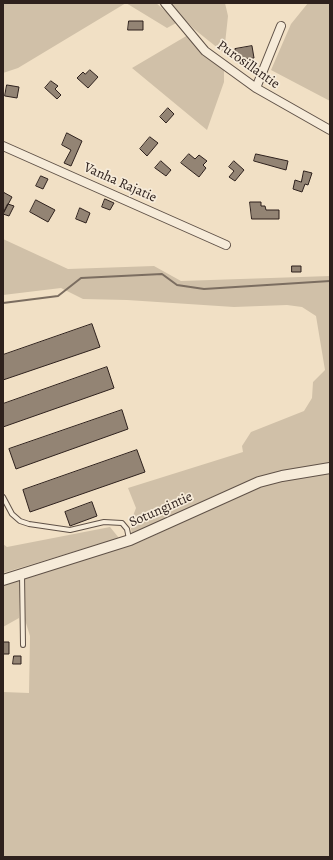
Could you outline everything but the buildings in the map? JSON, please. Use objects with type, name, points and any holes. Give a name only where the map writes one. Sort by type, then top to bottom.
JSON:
[{"type":"street","name":"Purosillantie","points":[[165,3],[205,51],[256,88],[330,130]]},
{"type":"street","points":[[256,88],[281,26]]},
{"type":"street","name":"Vanha Rajatie","points":[[3,146],[226,245]]},
{"type":"street","name":"Sotungintie","points":[[3,580],[130,540],[259,482],[282,476],[330,468]]},
{"type":"lane","points":[[3,497],[12,514],[20,521],[41,527],[70,530],[104,522],[122,523],[127,529],[130,540]]},
{"type":"lane","points":[[22,573],[23,645]]},
{"type":"shaded area","points":[[3,3],[126,3],[18,68],[3,73]]},
{"type":"shaded area","points":[[126,3],[156,3],[178,22],[167,28]]},
{"type":"shaded area","points":[[169,3],[225,3],[228,16],[224,53],[194,29]]},
{"type":"shaded area","points":[[308,3],[330,3],[330,101],[271,70],[291,24]]},
{"type":"shaded area","points":[[188,35],[224,69],[224,82],[207,130],[132,68]]},
{"type":"shaded area","points":[[3,239],[68,269],[154,266],[181,281],[330,276],[330,463],[261,478],[221,493],[155,525],[132,534],[130,524],[136,508],[128,488],[243,452],[242,446],[251,432],[304,411],[312,398],[313,382],[325,370],[316,316],[302,307],[287,305],[234,307],[127,300],[83,299],[61,288],[3,295]]},
{"type":"shaded area","points":[[329,472],[330,857],[3,857],[3,692],[29,693],[30,636],[25,620],[25,576],[142,541],[265,484]]},
{"type":"shaded area","points":[[110,527],[119,538],[3,573],[3,544],[7,547]]},
{"type":"shaded area","points":[[20,579],[19,618],[3,627],[3,583]]},
{"type":"waterway","points":[[3,303],[58,296],[81,278],[162,274],[177,285],[204,289],[330,281]]}]
